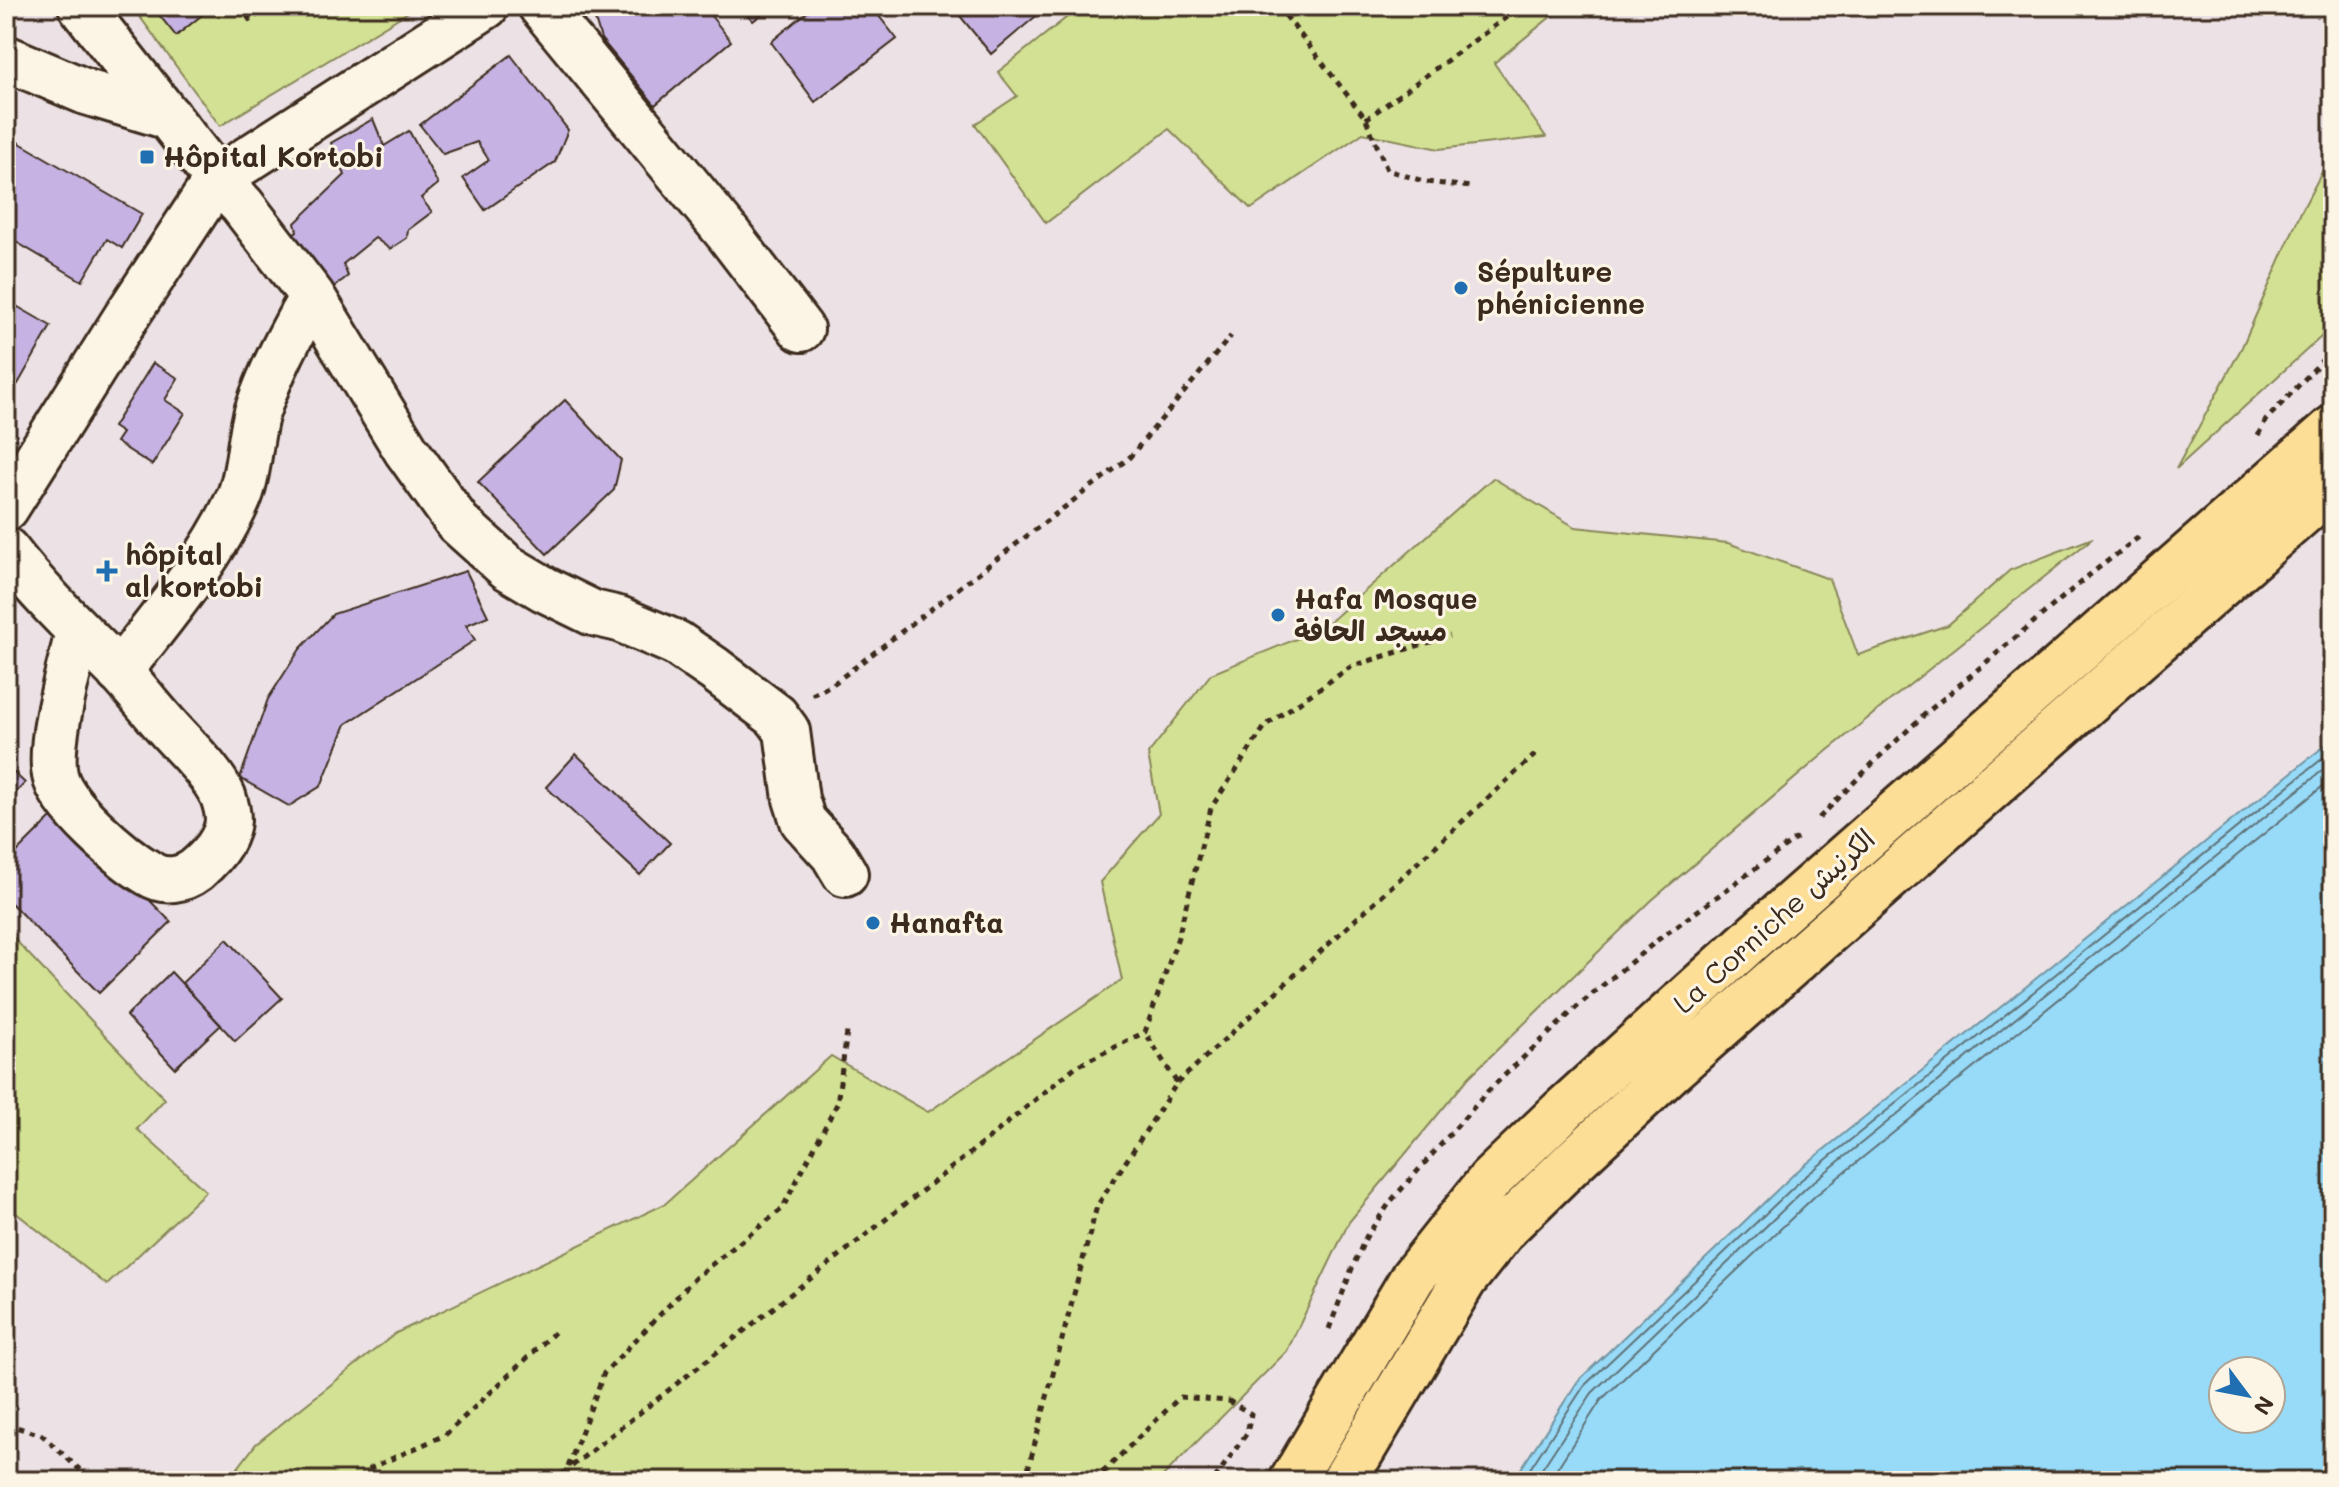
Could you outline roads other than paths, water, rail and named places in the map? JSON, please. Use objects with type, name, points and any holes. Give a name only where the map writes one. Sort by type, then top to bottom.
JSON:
[{"type":"main road","name":"La Corniche الكرنيش","points":[[1292,1481],[1413,1277],[1490,1180],[1756,935],[2333,428]]},
{"type":"main road","name":"La Corniche الكرنيش","points":[[1344,1481],[1464,1280],[1506,1227],[1674,1068],[2333,486]]},
{"type":"street","points":[[81,6],[312,296],[435,494],[468,532],[507,567],[544,589],[593,613],[631,623],[676,643],[776,716],[787,731],[796,799],[803,821],[833,854],[845,874]]},
{"type":"street","points":[[6,508],[217,179],[486,6]]},
{"type":"street","points":[[541,6],[729,235],[801,329]]},
{"type":"street","points":[[6,58],[86,92],[169,117]]},
{"type":"street","points":[[119,672],[218,537],[240,494],[256,415],[277,358],[312,296]]},
{"type":"street","points":[[6,550],[78,632],[119,672],[211,777],[224,798],[228,821],[223,838],[211,856],[192,873],[175,879],[158,879],[139,868],[93,828],[62,794],[55,776],[54,754],[78,632]]},
{"type":"water","points":[[2333,739],[2333,1481],[1513,1481],[1578,1381],[1795,1173]]},
{"type":"place","name":"Hôpital Kortobi","points":[[147,157]]},
{"type":"place","name":"Sépulture phénicienne","points":[[1461,288]]},
{"type":"place","name":"hôpital al kortobi","points":[[107,571]]},
{"type":"place","name":"Hafa Mosque مسجد الحافة","points":[[1278,615]]},
{"type":"place","name":"Hanafta","points":[[873,923]]}]
